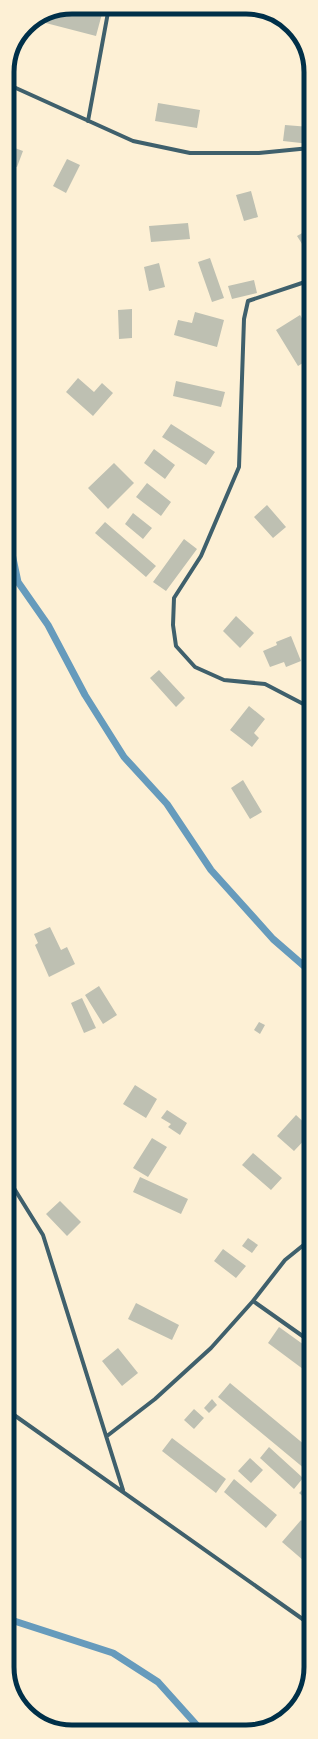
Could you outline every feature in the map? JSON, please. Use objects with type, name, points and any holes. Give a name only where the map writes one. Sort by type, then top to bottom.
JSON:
[{"type":"street","points":[[88,121],[108,14]]},
{"type":"street","points":[[14,87],[133,141],[190,153],[259,153],[304,149]]},
{"type":"street","points":[[304,282],[248,301],[244,319],[239,467],[201,556],[174,598],[173,625],[176,646],[195,667],[224,680],[265,684],[304,704]]},
{"type":"street","points":[[14,1188],[43,1235],[124,1491]]},
{"type":"street","points":[[107,1436],[155,1399],[211,1348],[253,1301],[285,1260],[304,1245]]},
{"type":"street","points":[[253,1301],[304,1337]]},
{"type":"street","points":[[14,1414],[304,1620]]},
{"type":"building","points":[[102,14],[96,36],[43,22],[50,18],[61,15]]},
{"type":"building","points":[[158,103],[200,110],[197,128],[155,121]]},
{"type":"building","points":[[285,125],[304,127],[304,143],[283,141]]},
{"type":"building","points":[[14,148],[23,151],[17,167],[14,166]]},
{"type":"building","points":[[67,159],[80,165],[66,193],[53,186]]},
{"type":"building","points":[[251,191],[258,217],[244,221],[236,195]]},
{"type":"building","points":[[188,223],[190,239],[151,242],[149,226]]},
{"type":"building","points":[[304,232],[304,247],[297,236]]},
{"type":"building","points":[[210,258],[224,298],[212,302],[198,262]]},
{"type":"building","points":[[159,263],[165,287],[149,291],[144,267]]},
{"type":"building","points":[[254,280],[257,293],[232,299],[228,286]]},
{"type":"building","points":[[132,309],[132,338],[119,339],[118,310]]},
{"type":"building","points":[[195,312],[224,320],[217,347],[174,335],[178,320],[192,323]]},
{"type":"building","points":[[300,315],[304,322],[304,362],[298,366],[276,330]]},
{"type":"building","points":[[78,378],[94,392],[102,383],[113,393],[93,416],[66,392]]},
{"type":"building","points":[[176,381],[225,392],[221,407],[173,396]]},
{"type":"building","points":[[171,424],[215,452],[206,465],[162,437]]},
{"type":"building","points":[[154,449],[175,465],[165,479],[144,463]]},
{"type":"building","points":[[114,463],[134,483],[108,509],[88,488]]},
{"type":"building","points":[[147,483],[171,502],[161,516],[136,497]]},
{"type":"building","points":[[267,505],[286,527],[273,538],[254,517]]},
{"type":"building","points":[[133,513],[152,528],[143,539],[125,524]]},
{"type":"building","points":[[105,522],[156,566],[146,577],[95,533]]},
{"type":"building","points":[[184,539],[197,549],[166,591],[153,582]]},
{"type":"building","points":[[236,616],[254,633],[240,648],[223,631]]},
{"type":"building","points":[[291,636],[301,661],[286,667],[284,662],[270,667],[263,651],[277,645],[276,642]]},
{"type":"building","points":[[159,670],[185,698],[176,707],[150,678]]},
{"type":"building","points":[[249,706],[265,719],[254,733],[259,738],[252,747],[230,730]]},
{"type":"building","points":[[243,780],[262,812],[250,819],[231,788]]},
{"type":"building","points":[[50,927],[61,950],[67,947],[75,964],[49,977],[35,945],[38,943],[34,934]]},
{"type":"building","points":[[99,986],[117,1015],[103,1024],[85,995]]},
{"type":"building","points":[[82,998],[96,1028],[84,1033],[71,1003]]},
{"type":"building","points":[[259,1022],[265,1025],[260,1034],[254,1030]]},
{"type":"building","points":[[135,1085],[157,1099],[146,1118],[123,1104]]},
{"type":"building","points":[[167,1110],[187,1123],[180,1135],[168,1127],[171,1124],[161,1118]]},
{"type":"building","points":[[296,1115],[304,1122],[304,1140],[294,1151],[277,1136]]},
{"type":"building","points":[[152,1138],[167,1147],[148,1177],[133,1168]]},
{"type":"building","points":[[253,1153],[282,1178],[271,1190],[242,1165]]},
{"type":"building","points":[[140,1177],[188,1199],[181,1214],[133,1192]]},
{"type":"building","points":[[60,1201],[81,1222],[67,1236],[46,1214]]},
{"type":"building","points":[[248,1238],[258,1245],[252,1253],[242,1246]]},
{"type":"building","points":[[223,1249],[246,1266],[236,1278],[214,1261]]},
{"type":"building","points":[[136,1303],[179,1325],[172,1340],[128,1319]]},
{"type":"building","points":[[279,1327],[304,1345],[304,1370],[268,1343]]},
{"type":"building","points":[[118,1348],[138,1373],[122,1386],[102,1361]]},
{"type":"building","points":[[230,1383],[304,1444],[304,1468],[218,1397]]},
{"type":"building","points":[[212,1399],[217,1405],[209,1413],[204,1408]]},
{"type":"building","points":[[194,1409],[204,1418],[194,1429],[184,1420]]},
{"type":"building","points":[[172,1438],[226,1479],[216,1493],[162,1451]]},
{"type":"building","points":[[269,1447],[303,1478],[294,1489],[260,1458]]},
{"type":"building","points":[[250,1458],[263,1470],[251,1483],[238,1471]]},
{"type":"building","points":[[234,1479],[277,1515],[266,1528],[224,1492]]},
{"type":"building","points":[[304,1488],[304,1497],[299,1493]]},
{"type":"building","points":[[301,1520],[304,1523],[304,1561],[282,1542]]},
{"type":"waterway","points":[[14,563],[18,582],[48,625],[85,695],[124,757],[167,804],[211,870],[273,939],[304,966]]},
{"type":"waterway","points":[[14,1621],[113,1653],[158,1682],[197,1725]]}]
